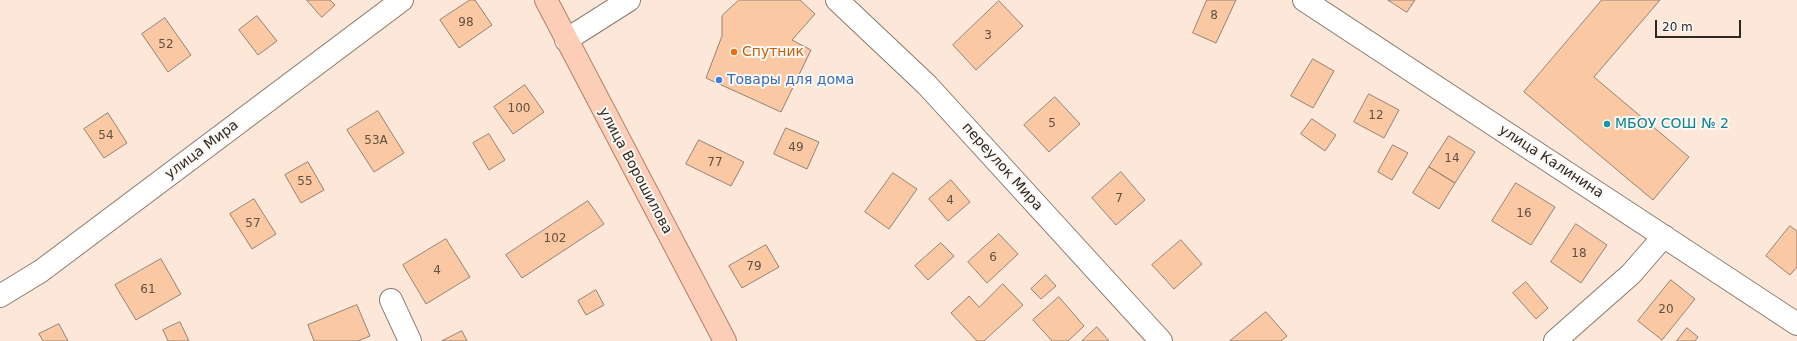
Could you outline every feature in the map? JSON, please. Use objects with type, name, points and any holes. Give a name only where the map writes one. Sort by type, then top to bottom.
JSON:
[{"type":"main road","name":"улица Ворошилова","points":[[546,0],[724,341]]},
{"type":"street","name":"улица Мира","points":[[0,296],[41,271],[402,0]]},
{"type":"street","points":[[566,40],[629,0]]},
{"type":"street","name":"переулок Мира","points":[[837,0],[927,85],[1161,341]]},
{"type":"street","name":"улица Калинина","points":[[1304,0],[1797,324]]},
{"type":"street","points":[[1555,341],[1631,274],[1664,236]]},
{"type":"street","points":[[392,300],[410,341]]},
{"type":"building","points":[[307,0],[330,0],[335,5],[322,17]]},
{"type":"building","points":[[470,0],[475,0],[492,25],[459,48],[440,20]]},
{"type":"building","points":[[739,0],[800,0],[815,14],[792,40],[811,50],[781,112],[706,78],[722,36],[722,16]]},
{"type":"building","points":[[1207,0],[1236,0],[1216,43],[1193,33]]},
{"type":"building","points":[[1388,0],[1415,0],[1407,12]]},
{"type":"building","name":"МБОУ СОШ № 2","points":[[1602,0],[1660,0],[1594,77],[1689,157],[1653,200],[1524,92]]},
{"type":"building","points":[[999,1],[1023,26],[976,70],[953,45]]},
{"type":"building","points":[[257,16],[277,41],[258,55],[239,30]]},
{"type":"building","points":[[165,18],[191,55],[168,72],[142,34]]},
{"type":"building","points":[[1313,59],[1334,71],[1313,108],[1291,96]]},
{"type":"building","points":[[525,85],[544,112],[513,134],[494,107]]},
{"type":"building","points":[[1369,94],[1399,110],[1384,138],[1354,122]]},
{"type":"building","points":[[1055,97],[1080,124],[1049,152],[1024,125]]},
{"type":"building","points":[[378,111],[404,153],[374,172],[347,130]]},
{"type":"building","points":[[108,113],[127,143],[104,158],[84,129]]},
{"type":"building","points":[[1312,119],[1336,135],[1325,151],[1301,134]]},
{"type":"building","points":[[786,128],[819,142],[807,169],[774,154]]},
{"type":"building","points":[[489,134],[505,160],[489,170],[473,143]]},
{"type":"building","points":[[1449,136],[1475,152],[1455,183],[1429,167]]},
{"type":"building","points":[[699,140],[744,162],[731,186],[686,164]]},
{"type":"building","points":[[1393,145],[1408,153],[1392,180],[1378,172]]},
{"type":"building","points":[[308,162],[324,190],[301,203],[285,175]]},
{"type":"building","points":[[1429,167],[1455,183],[1439,209],[1413,193]]},
{"type":"building","points":[[1121,172],[1145,200],[1116,225],[1092,198]]},
{"type":"building","points":[[893,173],[917,189],[889,229],[865,212]]},
{"type":"building","points":[[951,180],[970,202],[948,221],[929,199]]},
{"type":"building","points":[[1516,183],[1555,207],[1531,245],[1492,221]]},
{"type":"building","points":[[254,199],[276,234],[252,249],[230,214]]},
{"type":"building","points":[[588,201],[604,224],[522,278],[506,255]]},
{"type":"building","points":[[1576,224],[1607,245],[1581,283],[1551,262]]},
{"type":"building","points":[[1790,226],[1797,231],[1797,267],[1790,275],[1766,256]]},
{"type":"building","points":[[999,234],[1018,254],[987,283],[968,262]]},
{"type":"building","points":[[446,239],[470,277],[426,304],[403,265]]},
{"type":"building","points":[[1181,240],[1202,264],[1174,289],[1152,265]]},
{"type":"building","points":[[941,243],[954,256],[928,280],[915,266]]},
{"type":"building","points":[[766,245],[779,267],[742,288],[729,266]]},
{"type":"building","points":[[161,259],[181,294],[136,320],[115,285]]},
{"type":"building","points":[[1046,275],[1056,286],[1041,299],[1031,289]]},
{"type":"building","points":[[1671,280],[1695,299],[1662,340],[1638,321]]},
{"type":"building","points":[[1526,282],[1548,308],[1536,319],[1513,293]]},
{"type":"building","points":[[1003,284],[1023,305],[984,341],[977,341],[951,313],[969,296],[979,307]]},
{"type":"building","points":[[596,290],[604,305],[586,315],[578,301]]},
{"type":"building","points":[[1059,297],[1084,326],[1068,341],[1052,341],[1033,320]]},
{"type":"building","points":[[357,305],[370,336],[358,341],[314,341],[308,325]]},
{"type":"building","points":[[1266,312],[1287,336],[1281,341],[1230,341]]},
{"type":"building","points":[[180,322],[189,341],[168,341],[163,330]]},
{"type":"building","points":[[59,324],[68,341],[43,341],[39,334]]},
{"type":"building","points":[[1097,327],[1109,341],[1082,341]]},
{"type":"building","points":[[1687,328],[1698,337],[1695,341],[1677,341]]},
{"type":"building","points":[[462,331],[467,341],[442,341]]},
{"type":"place","name":"Спутник","points":[[734,52]]},
{"type":"place","name":"Товары для дома","points":[[719,80]]},
{"type":"place","name":"МБОУ СОШ № 2","points":[[1607,124]]}]
